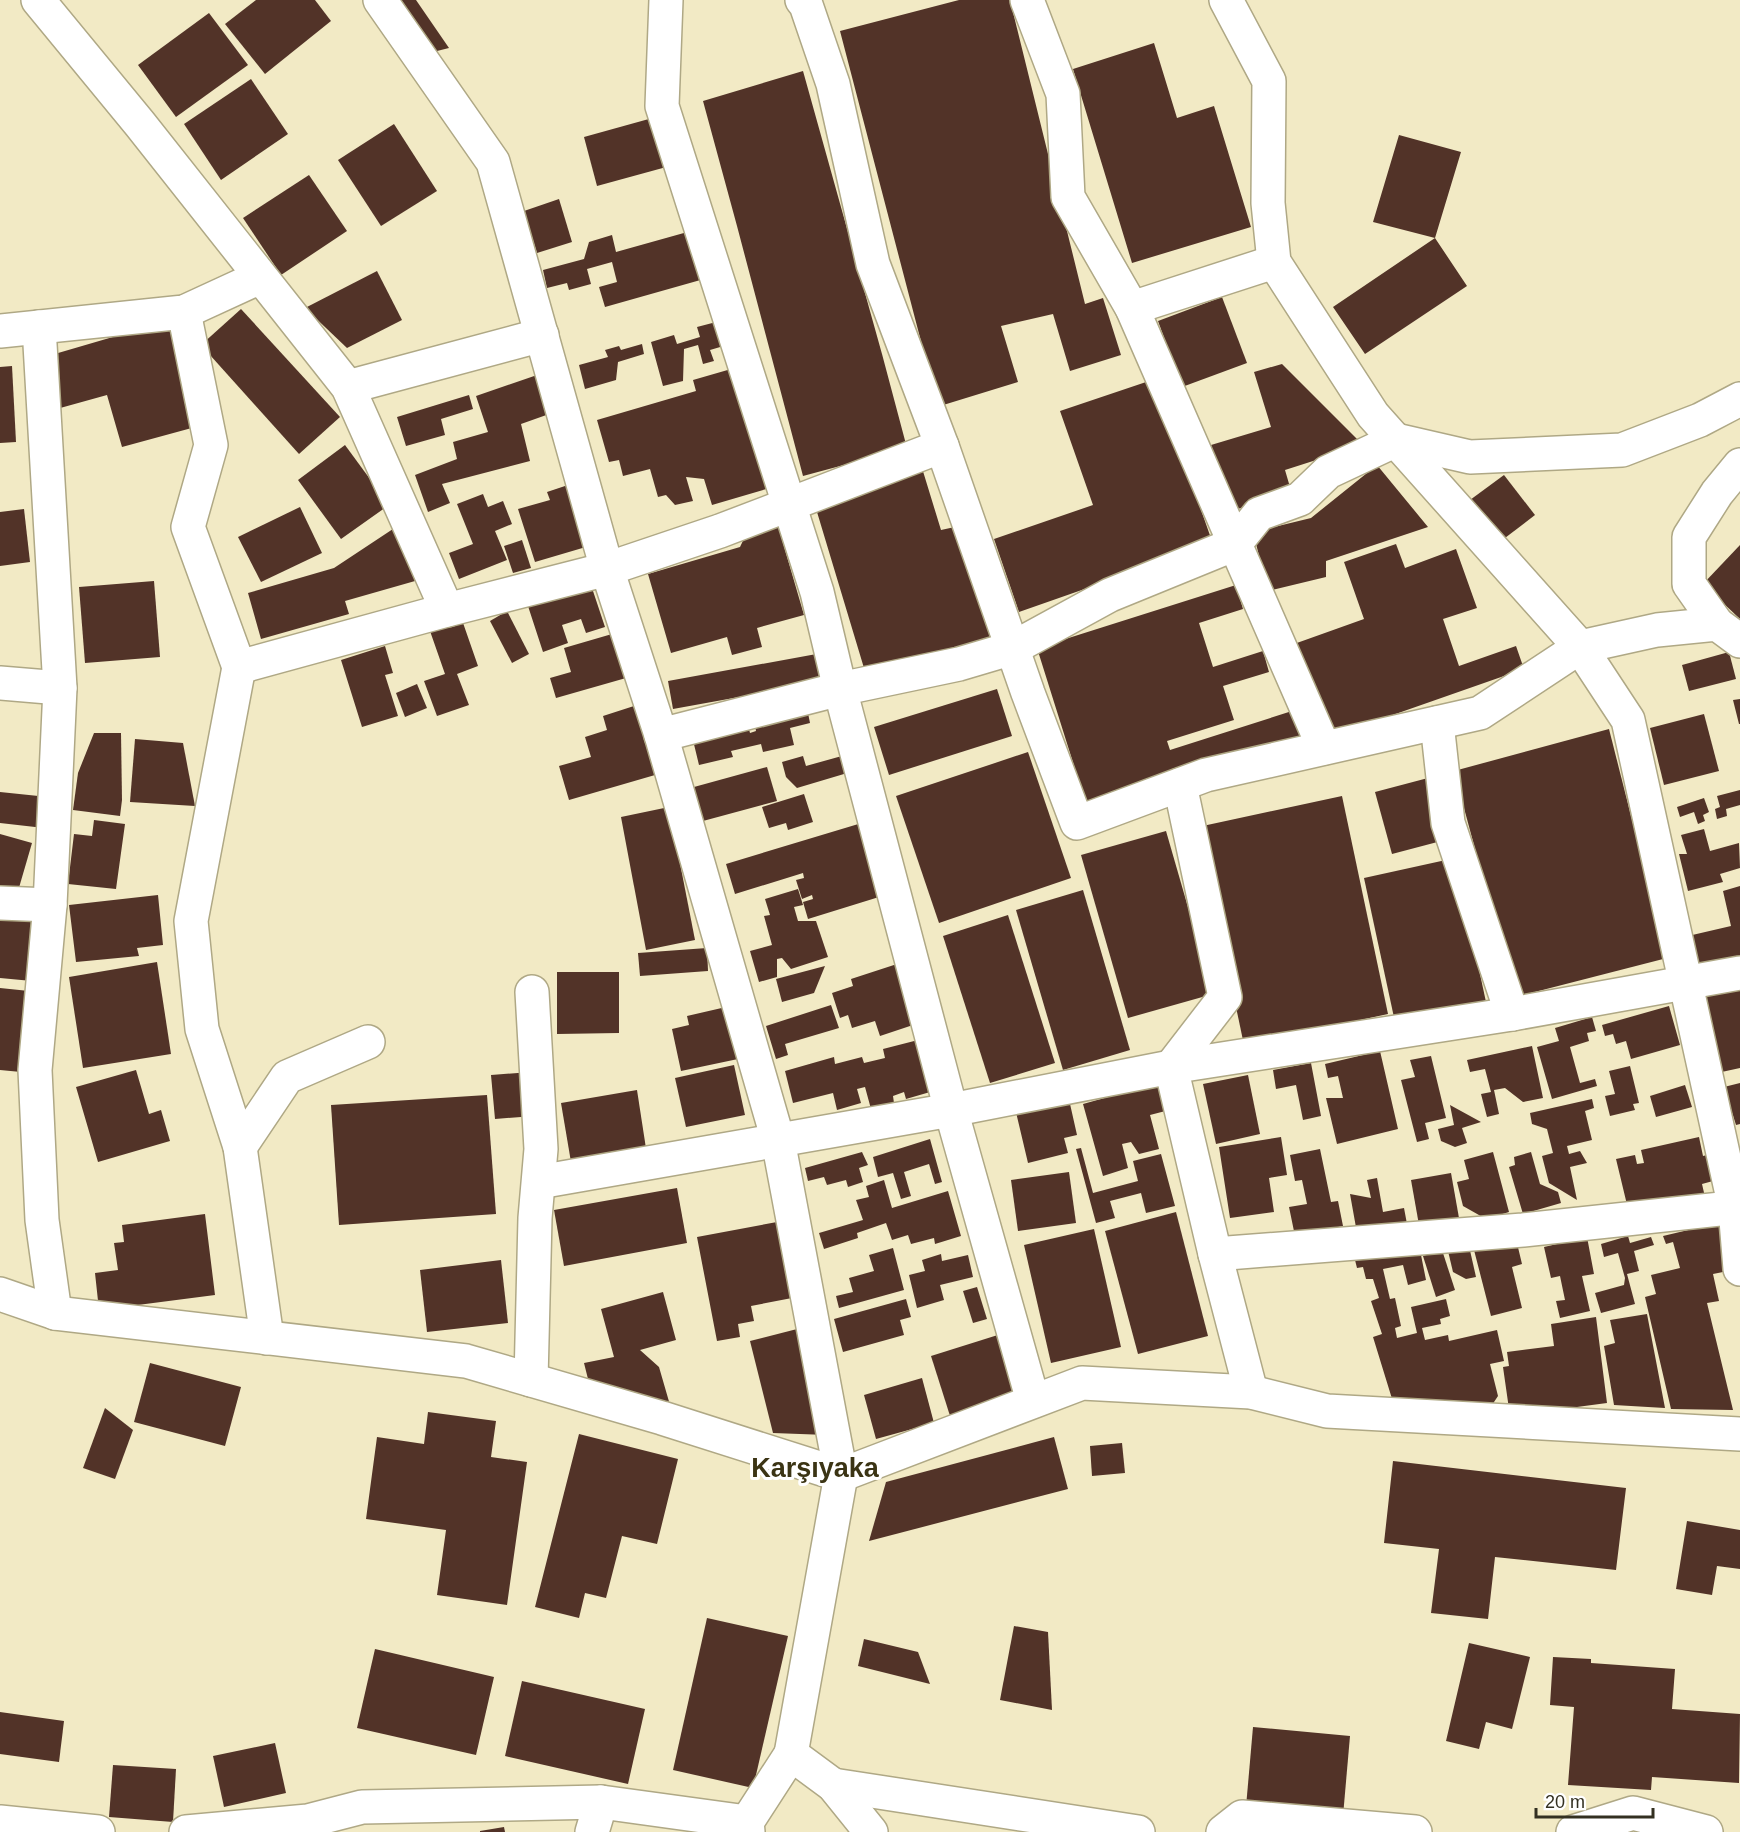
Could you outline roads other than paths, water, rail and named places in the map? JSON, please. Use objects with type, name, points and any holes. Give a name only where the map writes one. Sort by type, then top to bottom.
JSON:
[{"type":"street","points":[[38,0],[140,124],[348,387],[447,610]]},
{"type":"street","points":[[186,1832],[309,1826],[362,1807],[597,1817],[748,1827],[792,1754],[841,1475],[778,1140],[661,735],[607,569],[493,162],[380,0]]},
{"type":"street","points":[[666,0],[662,106],[816,592],[951,1110],[1033,1401]]},
{"type":"street","points":[[1027,0],[1063,94],[1068,197],[1132,308],[1324,748]]},
{"type":"street","points":[[1226,0],[1269,81],[1268,203],[1274,262],[1373,415],[1580,647],[1628,720],[1737,1207],[1740,1269]]},
{"type":"street","points":[[808,2],[833,84],[873,264],[942,446],[1077,823],[1206,775],[1480,713],[1580,647],[1658,630],[1728,632]]},
{"type":"street","points":[[1132,308],[1274,262]]},
{"type":"street","points":[[0,331],[184,312],[260,277]]},
{"type":"street","points":[[184,312],[211,445],[188,526],[239,667],[191,921],[202,1029],[240,1147],[267,1338]]},
{"type":"street","points":[[39,327],[60,688],[50,905],[35,1070],[42,1220],[56,1314]]},
{"type":"street","points":[[348,387],[543,335]]},
{"type":"street","points":[[661,735],[840,689],[959,664],[1013,648],[1110,595],[1235,544],[1259,514],[1300,499],[1328,472],[1396,440],[1470,457],[1622,450],[1700,420],[1740,399]]},
{"type":"street","points":[[239,667],[607,569],[720,531],[942,446]]},
{"type":"street","points":[[1728,632],[1689,584],[1689,537],[1717,493],[1740,465]]},
{"type":"street","points":[[0,682],[60,688]]},
{"type":"street","points":[[1437,723],[1448,823],[1512,1014]]},
{"type":"street","points":[[1171,1067],[1225,997],[1180,785]]},
{"type":"street","points":[[0,903],[50,905]]},
{"type":"street","points":[[539,1182],[951,1110],[1171,1067],[1512,1014],[1740,973]]},
{"type":"street","points":[[531,1380],[535,1218],[542,1149],[532,992]]},
{"type":"street","points":[[240,1147],[287,1077],[368,1042]]},
{"type":"street","points":[[1171,1067],[1215,1254],[1251,1392]]},
{"type":"street","points":[[1215,1254],[1523,1230],[1737,1207]]},
{"type":"street","points":[[0,1294],[56,1314],[466,1361],[662,1418],[841,1475],[1082,1383],[1251,1392],[1327,1411],[1740,1434]]},
{"type":"street","points":[[792,1754],[833,1785],[871,1832]]},
{"type":"street","points":[[833,1785],[1138,1832]]},
{"type":"street","points":[[1573,1832],[1633,1813],[1706,1832]]},
{"type":"street","points":[[1223,1832],[1242,1817],[1415,1832]]},
{"type":"street","points":[[0,1822],[98,1832]]},
{"type":"district","name":"Karşıyaka","points":[[815,1468]]}]
